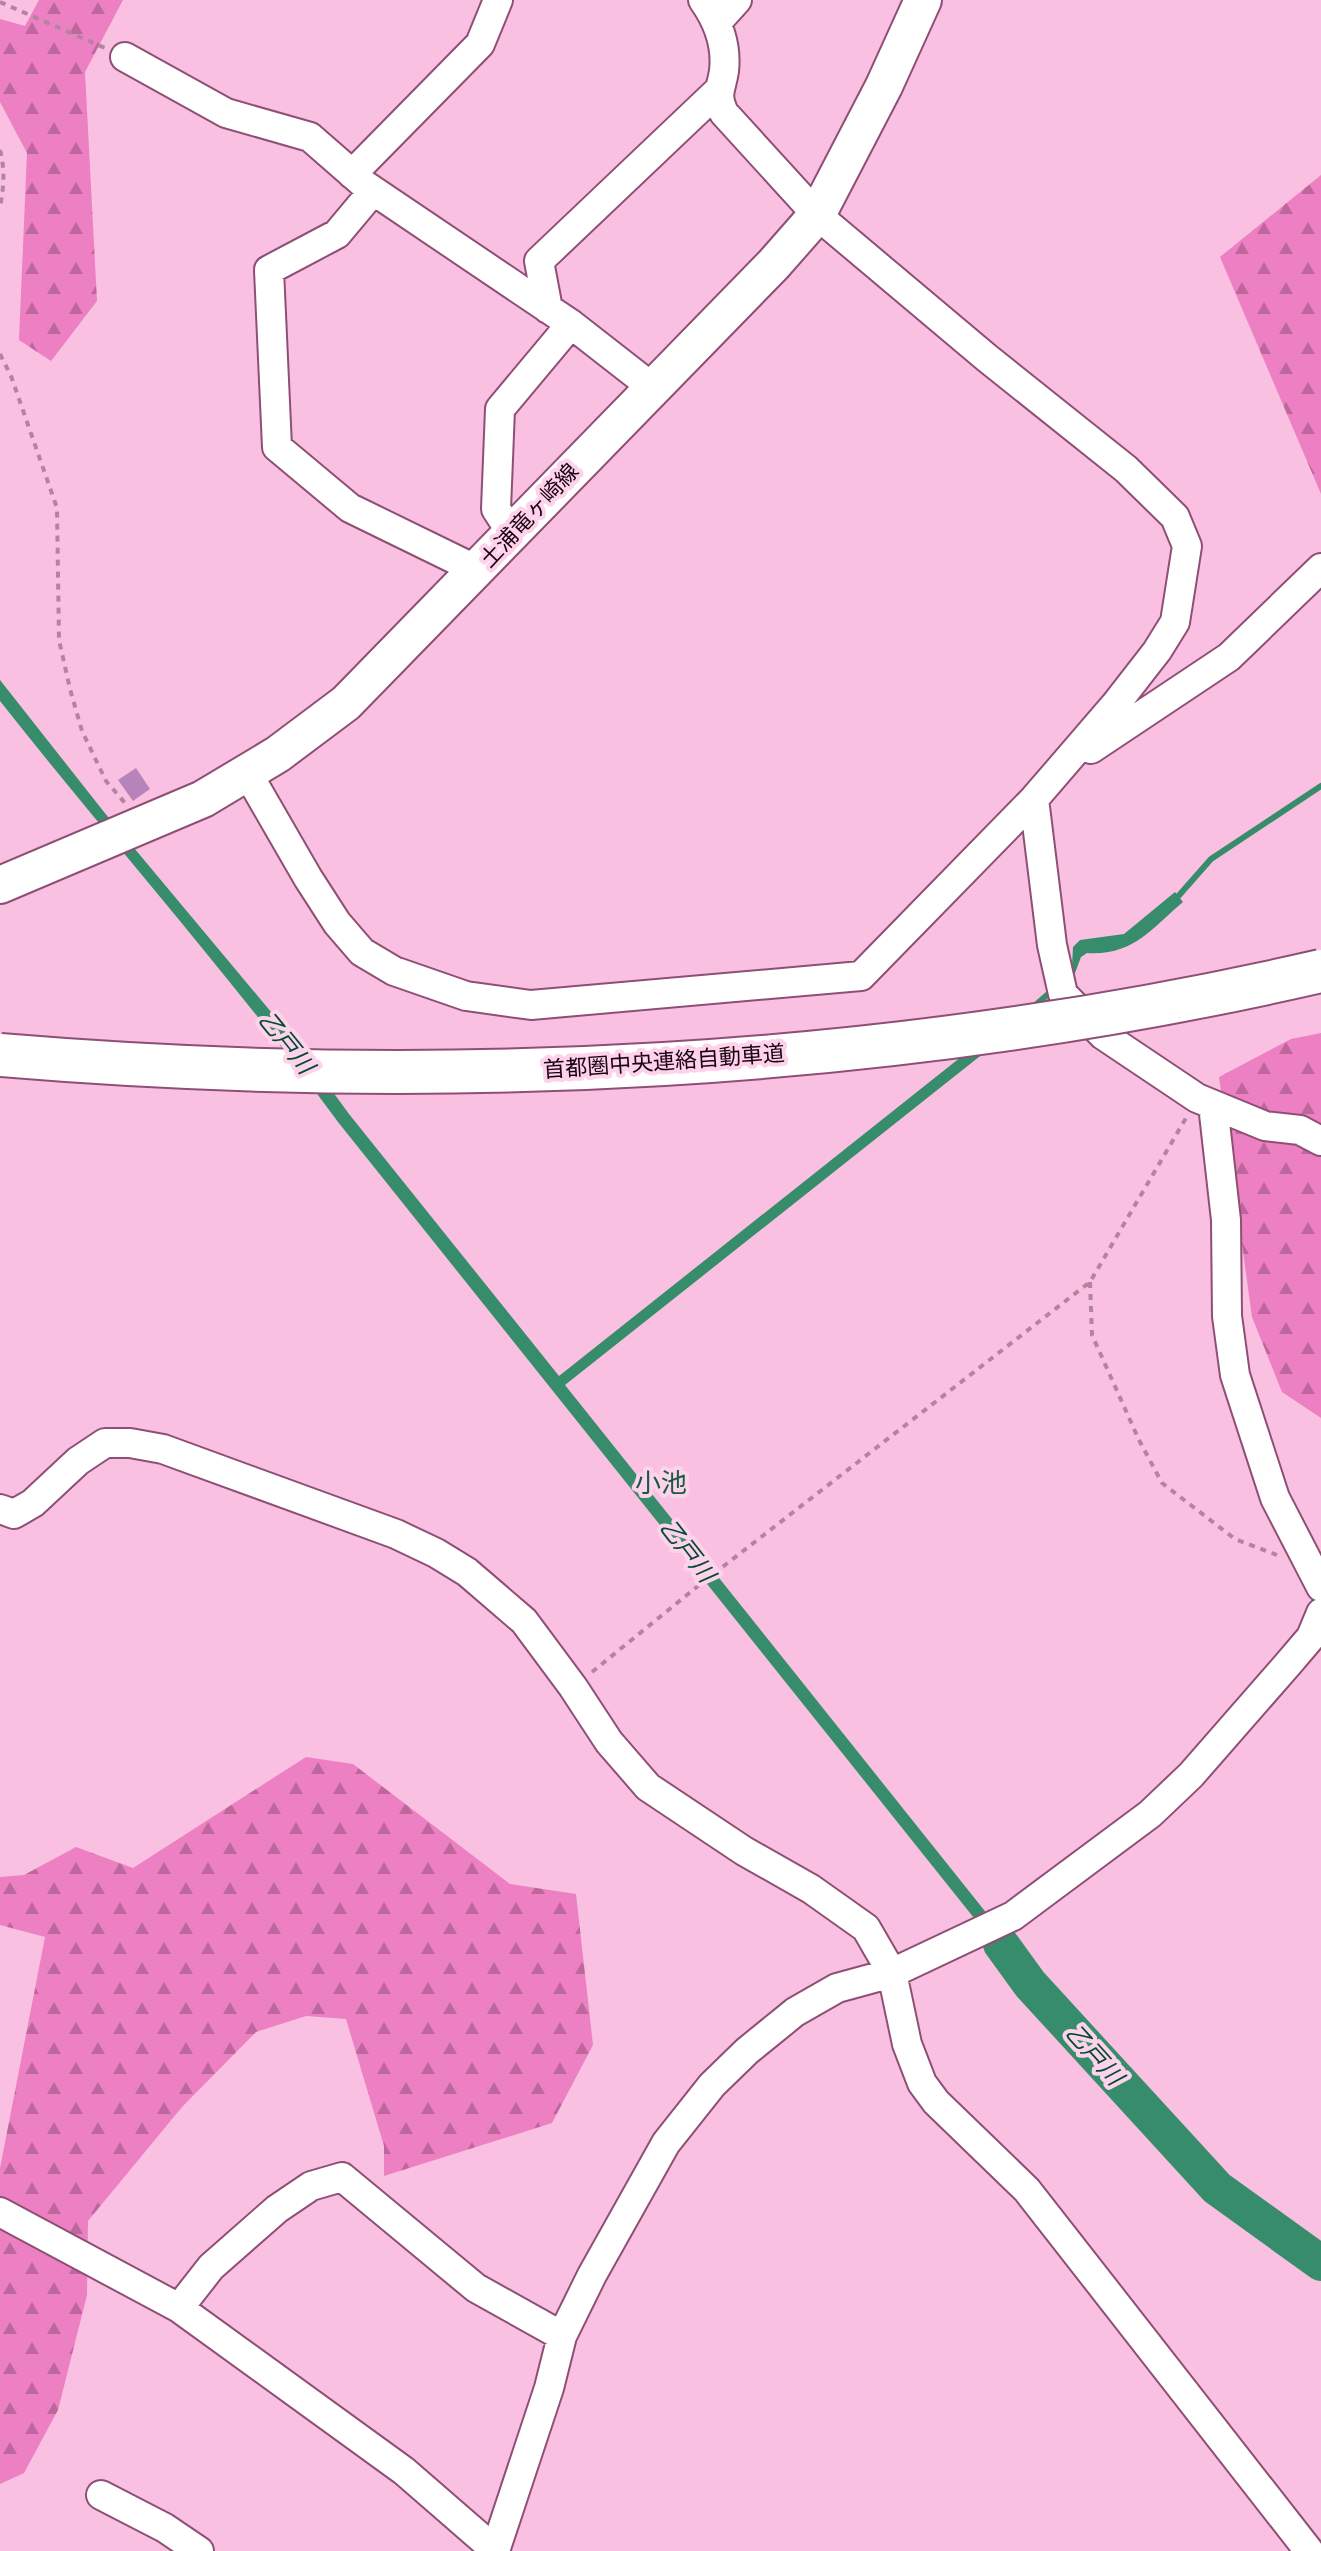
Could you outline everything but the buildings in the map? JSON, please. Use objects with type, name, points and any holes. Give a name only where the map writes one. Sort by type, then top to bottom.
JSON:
[{"type":"highway","name":"首都圏中央連絡自動車道","points":[[0,1055],[277,1071],[449,1072],[642,1065],[940,1038],[1160,1005],[1321,971]]},
{"type":"main road","name":"土浦竜ヶ崎線","points":[[0,885],[203,799],[248,774],[346,703],[774,264],[817,215],[884,86],[923,0]]},
{"type":"street","points":[[477,570],[350,508],[277,447],[269,270],[337,234],[362,182],[480,44],[498,0]]},
{"type":"street","points":[[248,774],[315,889],[337,923],[362,952],[394,971],[466,996],[531,1005],[861,976],[1063,767],[1140,673],[1175,622],[1187,546],[1175,517],[1126,469],[987,358],[817,215],[724,113],[717,98],[724,71],[724,48],[711,11],[737,0]]},
{"type":"street","points":[[125,57],[226,113],[310,137],[362,182],[560,316],[653,388]]},
{"type":"street","points":[[560,316],[539,261],[719,90]]},
{"type":"street","points":[[511,532],[496,509],[500,409],[560,316]]},
{"type":"street","points":[[1063,767],[1229,657],[1321,568]]},
{"type":"street","points":[[1034,799],[1052,945],[1063,994],[1103,1035],[1205,1102],[1265,1126],[1300,1130],[1321,1141]]},
{"type":"street","points":[[1205,1102],[1226,1220],[1227,1316],[1235,1375],[1275,1498],[1316,1577]]},
{"type":"street","points":[[0,1509],[14,1514],[33,1503],[78,1461],[105,1443],[130,1443],[163,1449],[396,1534],[436,1553],[499,1597],[524,1621],[609,1742],[648,1787],[744,1851],[811,1889],[866,1928],[892,1973],[907,2044],[929,2093],[1027,2190],[1309,2551]]},
{"type":"street","points":[[0,2212],[179,2308],[404,2471],[495,2551],[549,2388],[562,2336],[592,2275],[666,2143],[712,2085],[747,2051],[795,2012],[837,1988],[892,1973],[1013,1916],[1150,1814],[1191,1775],[1311,1637],[1321,1613]]},
{"type":"street","points":[[179,2308],[211,2267],[277,2209],[311,2186],[342,2177],[476,2288],[562,2336]]},
{"type":"street","points":[[101,2495],[165,2528],[199,2551]]},
{"type":"path","points":[[0,2],[125,57]]},
{"type":"path","points":[[0,150],[4,189],[0,207]]},
{"type":"path","points":[[0,354],[11,376],[57,508],[59,640],[82,731],[106,781],[140,827]]},
{"type":"path","points":[[573,1687],[698,1586],[1090,1282],[1205,1102]]},
{"type":"path","points":[[1090,1282],[1092,1335],[1139,1440],[1162,1483],[1235,1539],[1316,1577]]},
{"type":"green space","points":[[39,0],[123,0],[85,72],[97,301],[51,361],[19,340],[27,153],[0,102],[0,19],[25,26]]},
{"type":"green space","points":[[1321,175],[1321,494],[1220,257]]},
{"type":"green space","points":[[1321,1033],[1321,1418],[1282,1392],[1252,1317],[1219,1077],[1291,1039]]},
{"type":"green space","points":[[306,1757],[353,1764],[510,1884],[576,1894],[593,2045],[552,2123],[384,2176],[384,2146],[346,2019],[306,2016],[256,2032],[182,2107],[88,2221],[87,2295],[58,2410],[24,2473],[0,2484],[0,2168],[45,1937],[0,1925],[0,1877],[24,1875],[76,1847],[133,1868]]},
{"type":"water","points":[[0,680],[104,812],[297,1043],[349,1114],[559,1376],[971,1049],[1071,984],[565,1385],[988,1915],[1035,1979],[1025,1987],[978,1923],[338,1122],[214,962],[0,701]]},
{"type":"water","points":[[1175,892],[1183,902],[1140,939],[1117,950],[1087,953],[1081,957],[1071,984],[1073,947],[1080,940],[1124,934]]},
{"type":"waterway","points":[[1174,901],[1211,859],[1321,786]]},
{"type":"waterway","points":[[1032,1008],[1054,989]]},
{"type":"waterway","name":"乙戸川","points":[[1001,1944],[1030,1984],[1217,2188],[1321,2263]]},
{"type":"district","name":"小池","points":[[661,1482]]}]
